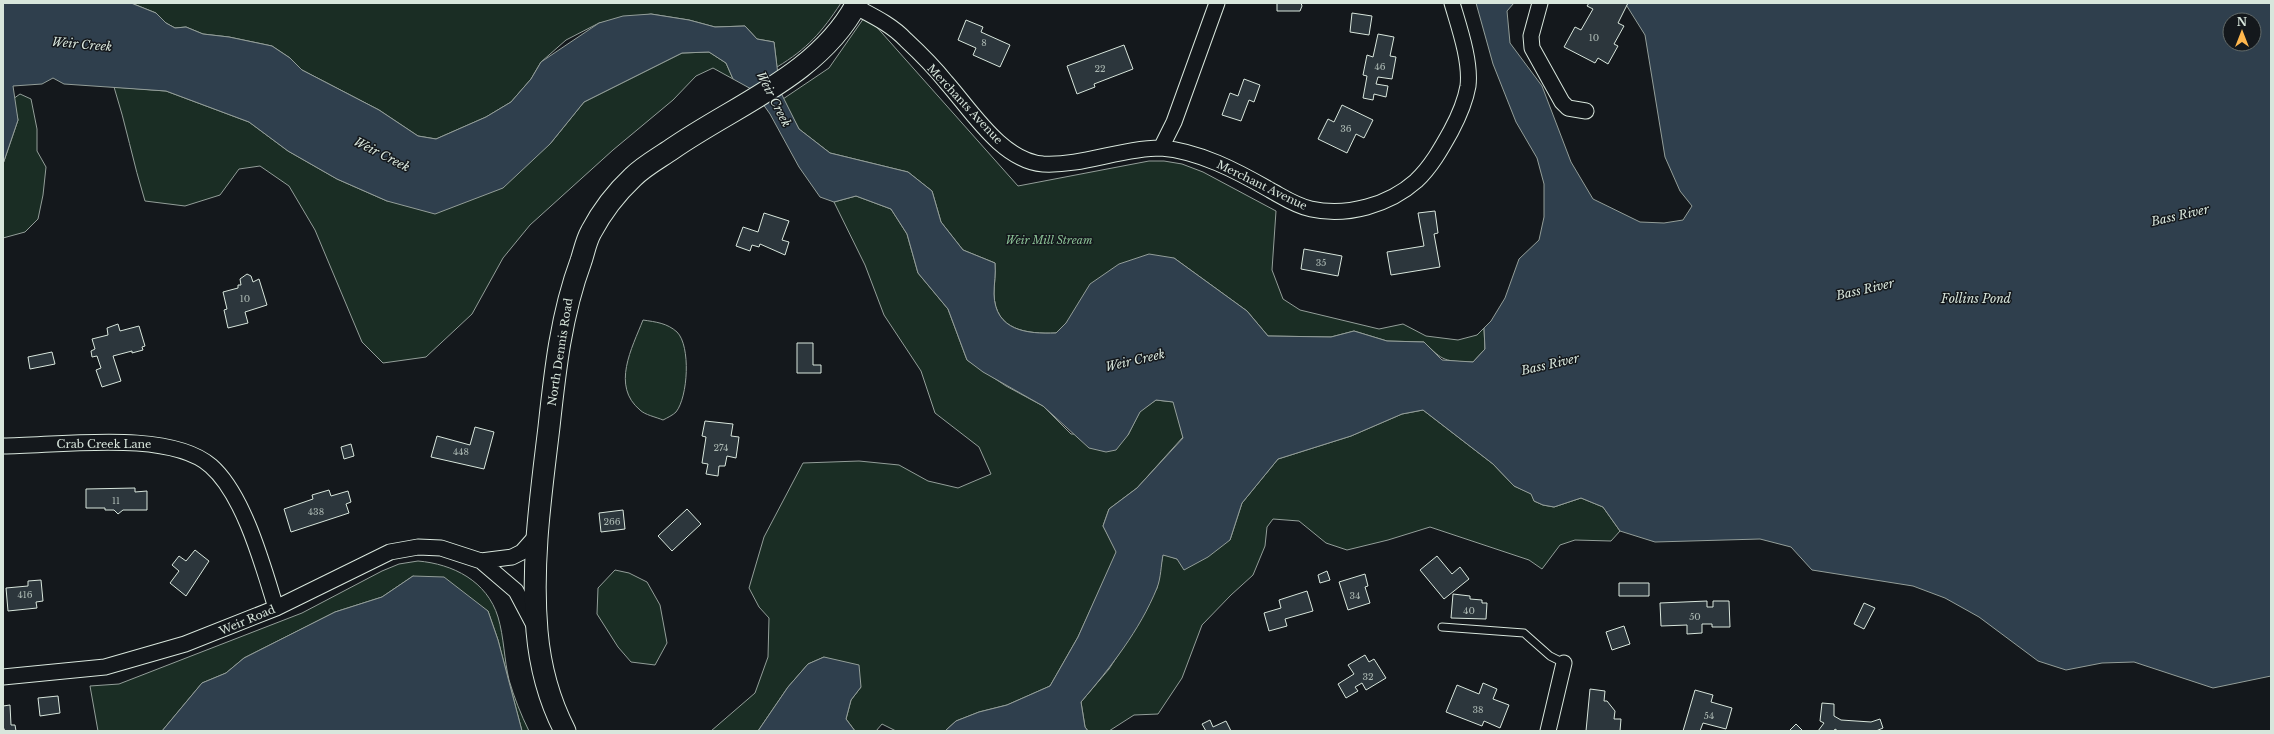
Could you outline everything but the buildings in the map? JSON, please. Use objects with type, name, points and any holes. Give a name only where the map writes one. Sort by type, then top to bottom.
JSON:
[{"type":"main road","name":"North Dennis Road","points":[[565,731],[546,684],[537,632],[536,596],[538,534],[543,471],[561,334],[571,286],[590,233],[614,199],[634,176],[684,140],[788,76],[816,56],[832,38],[856,5]]},
{"type":"street","points":[[1160,148],[1174,122],[1217,3]]},
{"type":"street","name":"Merchant Avenue","points":[[1160,148],[1177,149],[1209,160],[1310,209],[1324,211],[1359,210],[1396,195],[1415,181],[1428,168],[1440,151],[1465,101],[1468,84],[1464,48],[1452,3]]},
{"type":"street","points":[[1540,3],[1531,36],[1532,48],[1562,102],[1568,108],[1586,111]]},
{"type":"street","name":"Merchants Avenue","points":[[856,5],[906,39],[993,136],[1018,157],[1032,162],[1060,163],[1128,150],[1160,148]]},
{"type":"street","name":"Crab Creek Lane","points":[[3,446],[133,443],[160,444],[187,452],[210,465],[239,503],[266,575],[276,608]]},
{"type":"street","name":"Weir Road","points":[[481,561],[512,557],[522,552],[538,534]]},
{"type":"street","name":"Weir Road","points":[[3,677],[105,667],[144,657],[233,626],[316,589],[374,558],[406,548],[441,548],[481,561],[516,591],[537,632]]},
{"type":"street","points":[[1548,731],[1564,663]]},
{"type":"lane","points":[[1442,626],[1524,633],[1550,656],[1564,663]]},
{"type":"green space","points":[[131,3],[841,3],[827,23],[813,39],[788,60],[777,67],[774,42],[757,39],[745,26],[715,27],[689,20],[651,14],[599,23],[566,40],[541,62],[531,79],[511,102],[486,117],[436,139],[418,136],[379,110],[302,70],[290,58],[272,46],[229,37],[203,34],[186,27],[175,28],[166,23],[156,13]]},
{"type":"green space","name":"Weir Mill Stream","points":[[866,15],[1018,186],[1149,161],[1164,161],[1182,164],[1203,172],[1276,211],[1272,270],[1283,299],[1300,310],[1379,329],[1403,324],[1426,336],[1458,340],[1477,335],[1484,328],[1485,349],[1473,362],[1450,361],[1441,357],[1424,342],[1387,341],[1354,331],[1331,337],[1268,336],[1247,311],[1174,258],[1066,323],[1056,333],[1034,333],[1014,328],[1006,323],[1000,316],[996,306],[994,294],[995,263],[963,250],[941,222],[932,191],[908,172],[830,153],[799,129],[783,99],[829,68]]},
{"type":"green space","points":[[709,52],[726,63],[733,79],[713,68],[696,76],[673,100],[613,150],[530,225],[503,258],[472,314],[426,357],[383,363],[362,342],[315,230],[289,186],[260,166],[239,169],[220,195],[185,206],[145,201],[114,87],[166,91],[249,122],[288,151],[337,179],[387,201],[550,144],[584,102],[682,53]]},
{"type":"green space","points":[[20,94],[31,99],[37,129],[37,151],[46,167],[43,195],[38,219],[25,232],[3,238],[3,164],[18,120],[13,99]]},
{"type":"green space","points":[[856,196],[891,209],[907,234],[918,273],[948,309],[967,360],[1006,386],[1043,406],[1071,434],[1128,435],[1140,411],[1156,400],[1174,402],[1183,437],[1137,488],[1109,509],[1103,526],[1117,552],[1078,637],[1050,686],[1007,705],[979,712],[956,721],[945,731],[896,731],[882,724],[876,731],[855,731],[846,719],[851,700],[861,687],[824,657],[808,664],[788,687],[758,731],[711,731],[755,693],[768,657],[769,618],[759,607],[749,588],[764,537],[803,463],[859,461],[899,465],[928,481],[958,488],[991,474],[979,447],[935,413],[921,371],[884,315],[865,265],[834,202]]},
{"type":"green space","points":[[643,320],[661,323],[673,329],[677,332],[684,348],[686,372],[683,395],[676,412],[663,420],[642,412],[631,400],[627,390],[625,378],[626,366]]},
{"type":"green space","points":[[1423,410],[1493,464],[1514,486],[1532,494],[1534,501],[1543,505],[1554,507],[1581,498],[1603,507],[1620,531],[1611,541],[1575,540],[1560,545],[1542,569],[1529,560],[1430,527],[1388,540],[1347,550],[1326,543],[1299,521],[1273,519],[1267,527],[1265,546],[1253,575],[1202,625],[1182,678],[1158,714],[1134,715],[1109,731],[1088,731],[1085,727],[1081,702],[1109,669],[1133,632],[1157,588],[1163,554],[1177,559],[1230,540],[1242,503],[1278,459],[1351,436],[1402,414]]},
{"type":"green space","points":[[418,561],[444,566],[456,571],[477,584],[486,593],[493,604],[498,617],[502,632],[509,680],[523,719],[529,731],[522,731],[498,640],[488,611],[413,576],[382,597],[335,612],[244,658],[226,673],[202,683],[162,731],[98,731],[90,686],[119,684],[302,613],[382,571],[399,564]]},
{"type":"green space","points":[[615,570],[629,573],[647,582],[660,605],[667,643],[655,665],[631,662],[618,647],[597,614],[598,588]]},
{"type":"water","name":"Follins Pond","points":[[3,3],[131,3],[156,13],[166,23],[175,28],[186,27],[203,34],[229,37],[272,46],[290,58],[302,70],[379,110],[418,136],[436,139],[486,117],[511,102],[531,79],[541,62],[599,23],[623,16],[651,14],[689,20],[715,27],[745,26],[757,39],[774,42],[780,91],[799,129],[830,153],[908,172],[932,191],[941,222],[963,250],[995,263],[994,294],[996,306],[1000,316],[1006,323],[1014,328],[1034,333],[1056,333],[1066,323],[1090,284],[1119,264],[1149,254],[1174,258],[1247,311],[1268,336],[1331,337],[1354,331],[1387,341],[1424,342],[1442,360],[1473,362],[1485,349],[1484,328],[1491,321],[1505,298],[1519,259],[1539,240],[1544,217],[1544,184],[1537,158],[1516,122],[1493,64],[1476,3],[1514,3],[1507,11],[1510,43],[1542,86],[1571,162],[1593,199],[1640,222],[1664,223],[1683,220],[1692,206],[1680,191],[1665,157],[1645,35],[1625,3],[2271,3],[2271,676],[2213,688],[2134,662],[2102,663],[2066,670],[2038,661],[1979,617],[1945,598],[1913,586],[1812,570],[1791,547],[1760,539],[1655,542],[1620,531],[1603,507],[1581,498],[1554,507],[1543,505],[1534,501],[1531,494],[1514,486],[1493,464],[1423,410],[1402,414],[1351,436],[1278,459],[1242,503],[1230,540],[1208,557],[1184,570],[1177,559],[1163,555],[1157,588],[1142,619],[1124,648],[1081,702],[1085,727],[1088,731],[945,731],[956,721],[979,712],[1007,705],[1050,686],[1078,637],[1116,552],[1103,526],[1109,509],[1137,488],[1183,438],[1173,402],[1156,400],[1140,412],[1128,435],[1116,450],[1106,452],[1089,448],[1043,406],[983,372],[967,360],[948,309],[918,273],[907,234],[891,209],[856,196],[834,202],[820,197],[799,167],[770,114],[753,90],[733,79],[726,63],[709,52],[682,53],[584,102],[550,144],[503,188],[435,214],[387,201],[337,179],[288,151],[249,122],[166,91],[64,84],[53,78],[42,84],[13,86],[18,120],[3,164]]},
{"type":"water","points":[[413,576],[444,577],[488,611],[498,640],[522,731],[162,731],[202,683],[226,673],[244,658],[335,612],[382,597]]},
{"type":"water","points":[[824,657],[859,665],[861,687],[851,700],[846,719],[855,731],[758,731],[788,687],[808,664]]},
{"type":"water label","name":"Weir Creek","points":[[82,44]]},
{"type":"water label","name":"Weir Creek","points":[[774,99]]},
{"type":"water label","name":"Weir Creek","points":[[382,154]]},
{"type":"water label","name":"Bass River","points":[[2180,215]]},
{"type":"water label","name":"Bass River","points":[[1865,289]]},
{"type":"water label","name":"Weir Creek","points":[[1135,360]]},
{"type":"water label","name":"Bass River","points":[[1550,364]]}]
